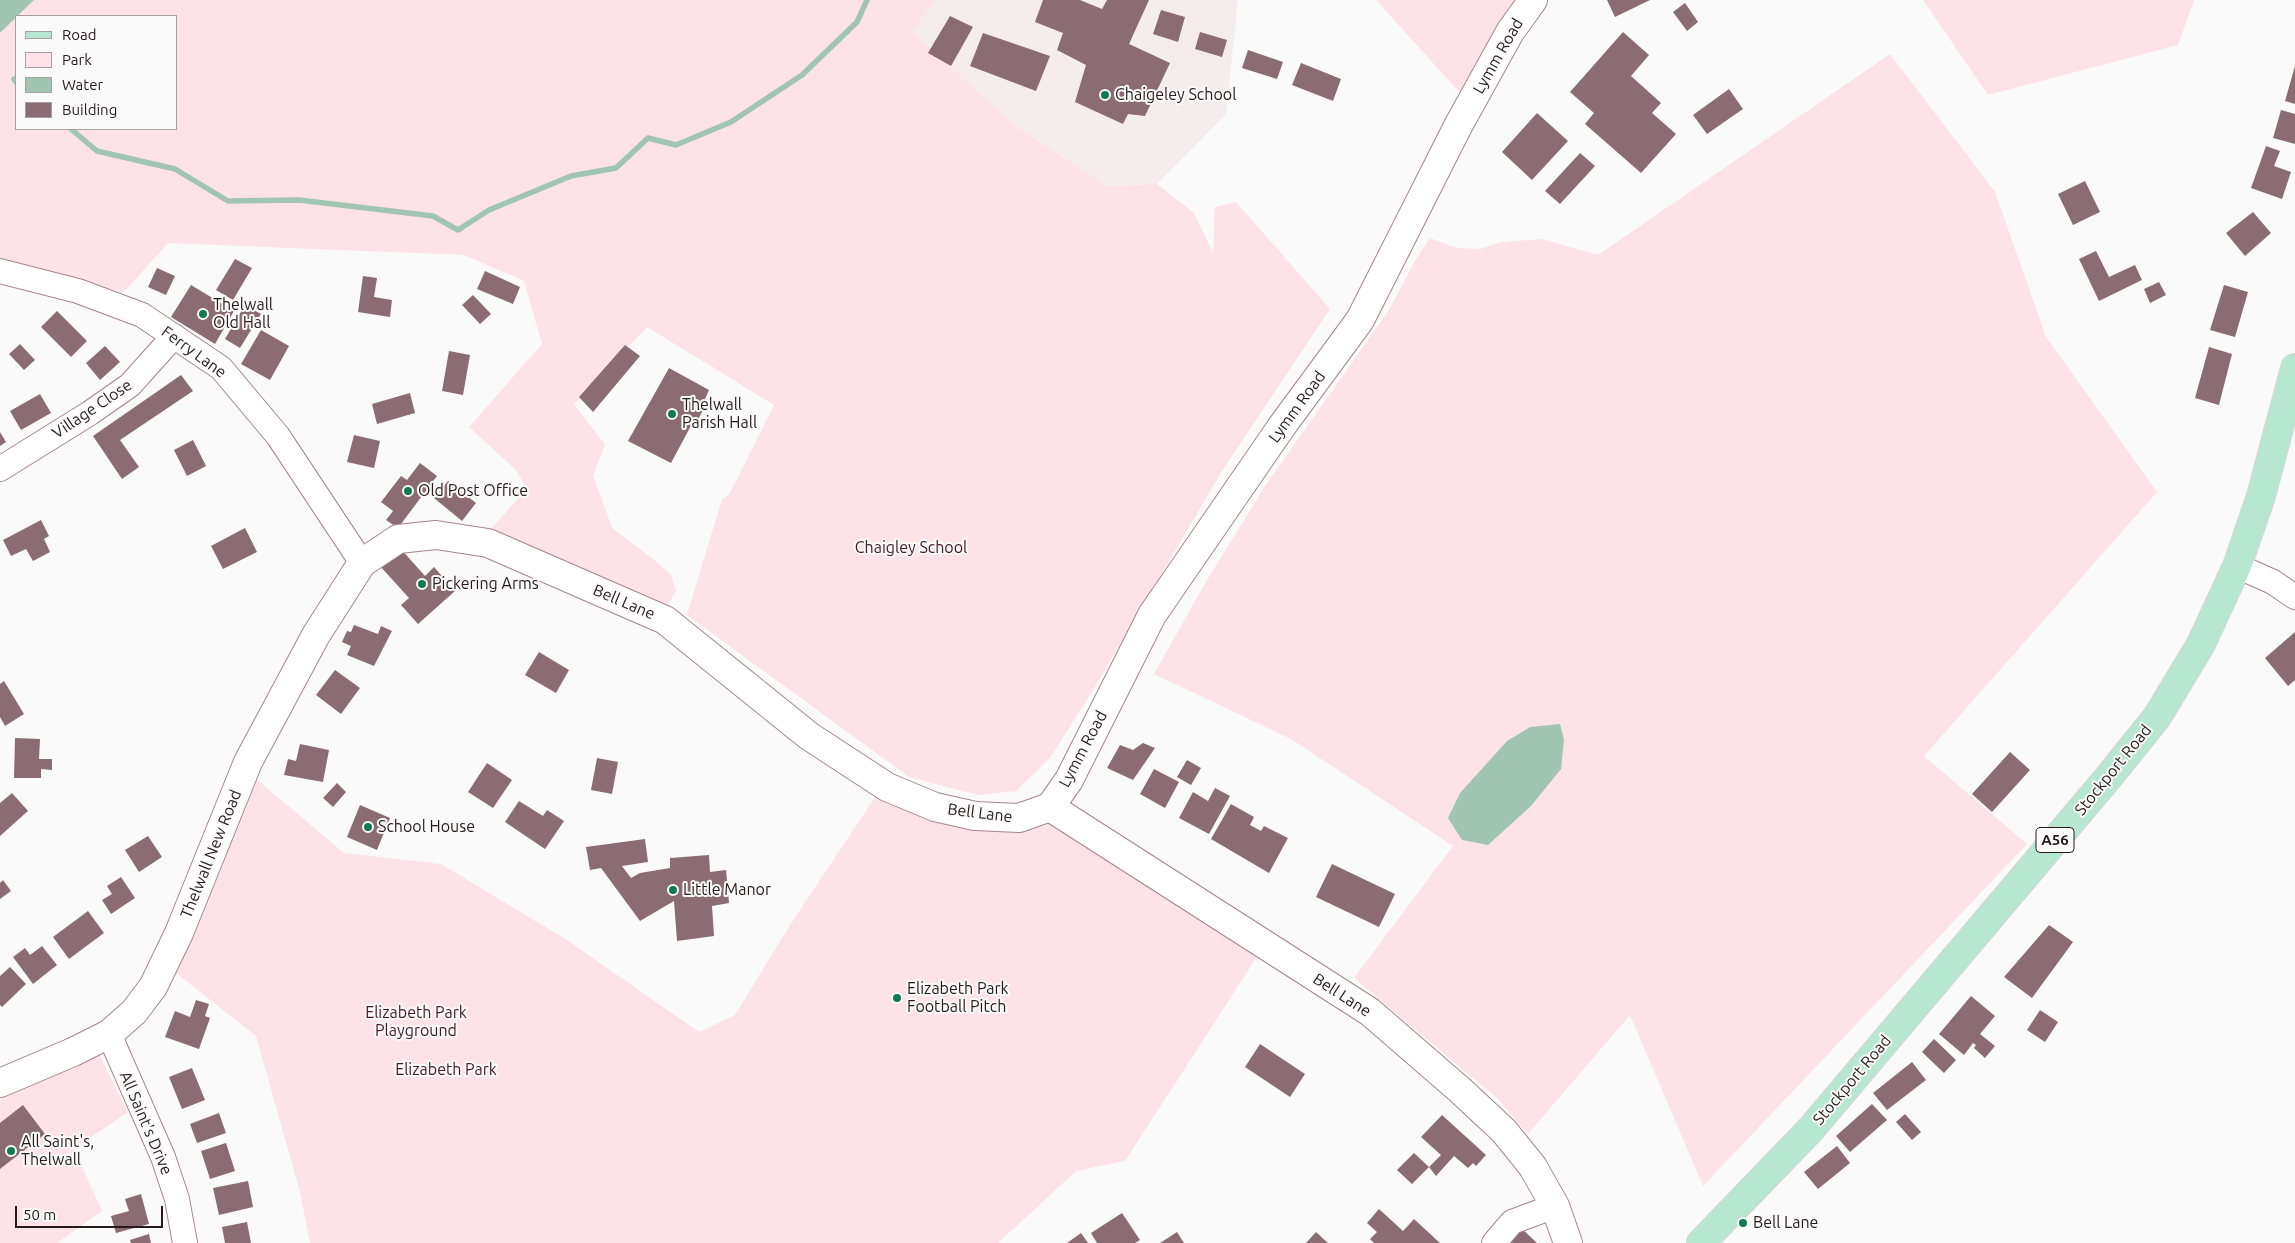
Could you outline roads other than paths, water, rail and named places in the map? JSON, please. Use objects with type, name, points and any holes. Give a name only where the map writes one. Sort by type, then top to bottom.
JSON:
[{"type":"main road","name":"Lymm Road","points":[[1050,807],[1069,780],[1152,615],[1282,426],[1360,320],[1458,126],[1510,32],[1533,0]]},
{"type":"main road","name":"Stockport Road","points":[[1701,1243],[1811,1129],[2157,717],[2201,644],[2237,566],[2260,496],[2295,368]]},
{"type":"main road","name":"Bell Lane","points":[[362,563],[398,539],[436,535],[488,543],[665,620],[809,736],[887,787],[935,807],[975,816],[1019,818],[1050,807],[1370,1012],[1504,1131],[1533,1167],[1555,1206],[1568,1243]]},
{"type":"main road","name":"Thelwall New Road","points":[[0,1083],[74,1052],[109,1034],[134,1012],[153,987],[179,932],[248,762],[316,634],[362,563]]},
{"type":"street","name":"Ferry Lane","points":[[0,271],[78,291],[142,315],[221,368],[278,436],[362,563]]},
{"type":"street","name":"Village Close","points":[[0,470],[90,413],[130,385],[174,336]]},
{"type":"street","points":[[2237,566],[2273,582],[2295,597]]},
{"type":"street","name":"All Saint's Drive","points":[[109,1034],[163,1157],[177,1199],[185,1243]]},
{"type":"street","points":[[1494,1243],[1512,1222],[1555,1206]]},
{"type":"water","points":[[0,0],[34,0],[19,15],[15,15],[15,18],[0,33]]},
{"type":"water","points":[[1560,724],[1564,740],[1561,769],[1531,806],[1488,845],[1462,840],[1448,818],[1460,793],[1507,741],[1530,727]]},
{"type":"waterway","points":[[72,130],[97,151],[175,169],[228,201],[299,200],[433,216],[458,230],[489,210],[571,176],[616,168],[648,138],[676,145],[731,122],[802,75],[857,22],[867,0]]},
{"type":"place","name":"Chaigeley School","points":[[1105,95]]},
{"type":"place","name":"Thelwall Old Hall","points":[[203,314]]},
{"type":"place","name":"Thelwall Parish Hall","points":[[672,414]]},
{"type":"place","name":"Old Post Office","points":[[408,491]]},
{"type":"place","name":"Pickering Arms","points":[[422,584]]},
{"type":"place","name":"School House","points":[[368,827]]},
{"type":"place","name":"Little Manor","points":[[673,890]]},
{"type":"place","name":"Elizabeth Park Football Pitch","points":[[897,998]]},
{"type":"place","name":"All Saint's, Thelwall","points":[[11,1151]]},
{"type":"place","name":"Bell Lane","points":[[1743,1223]]},
{"type":"park label","name":"Chaigley School","points":[[911,548]]},
{"type":"park label","name":"Elizabeth Park Playground","points":[[416,1022]]},
{"type":"park label","name":"Elizabeth Park","points":[[446,1070]]}]
